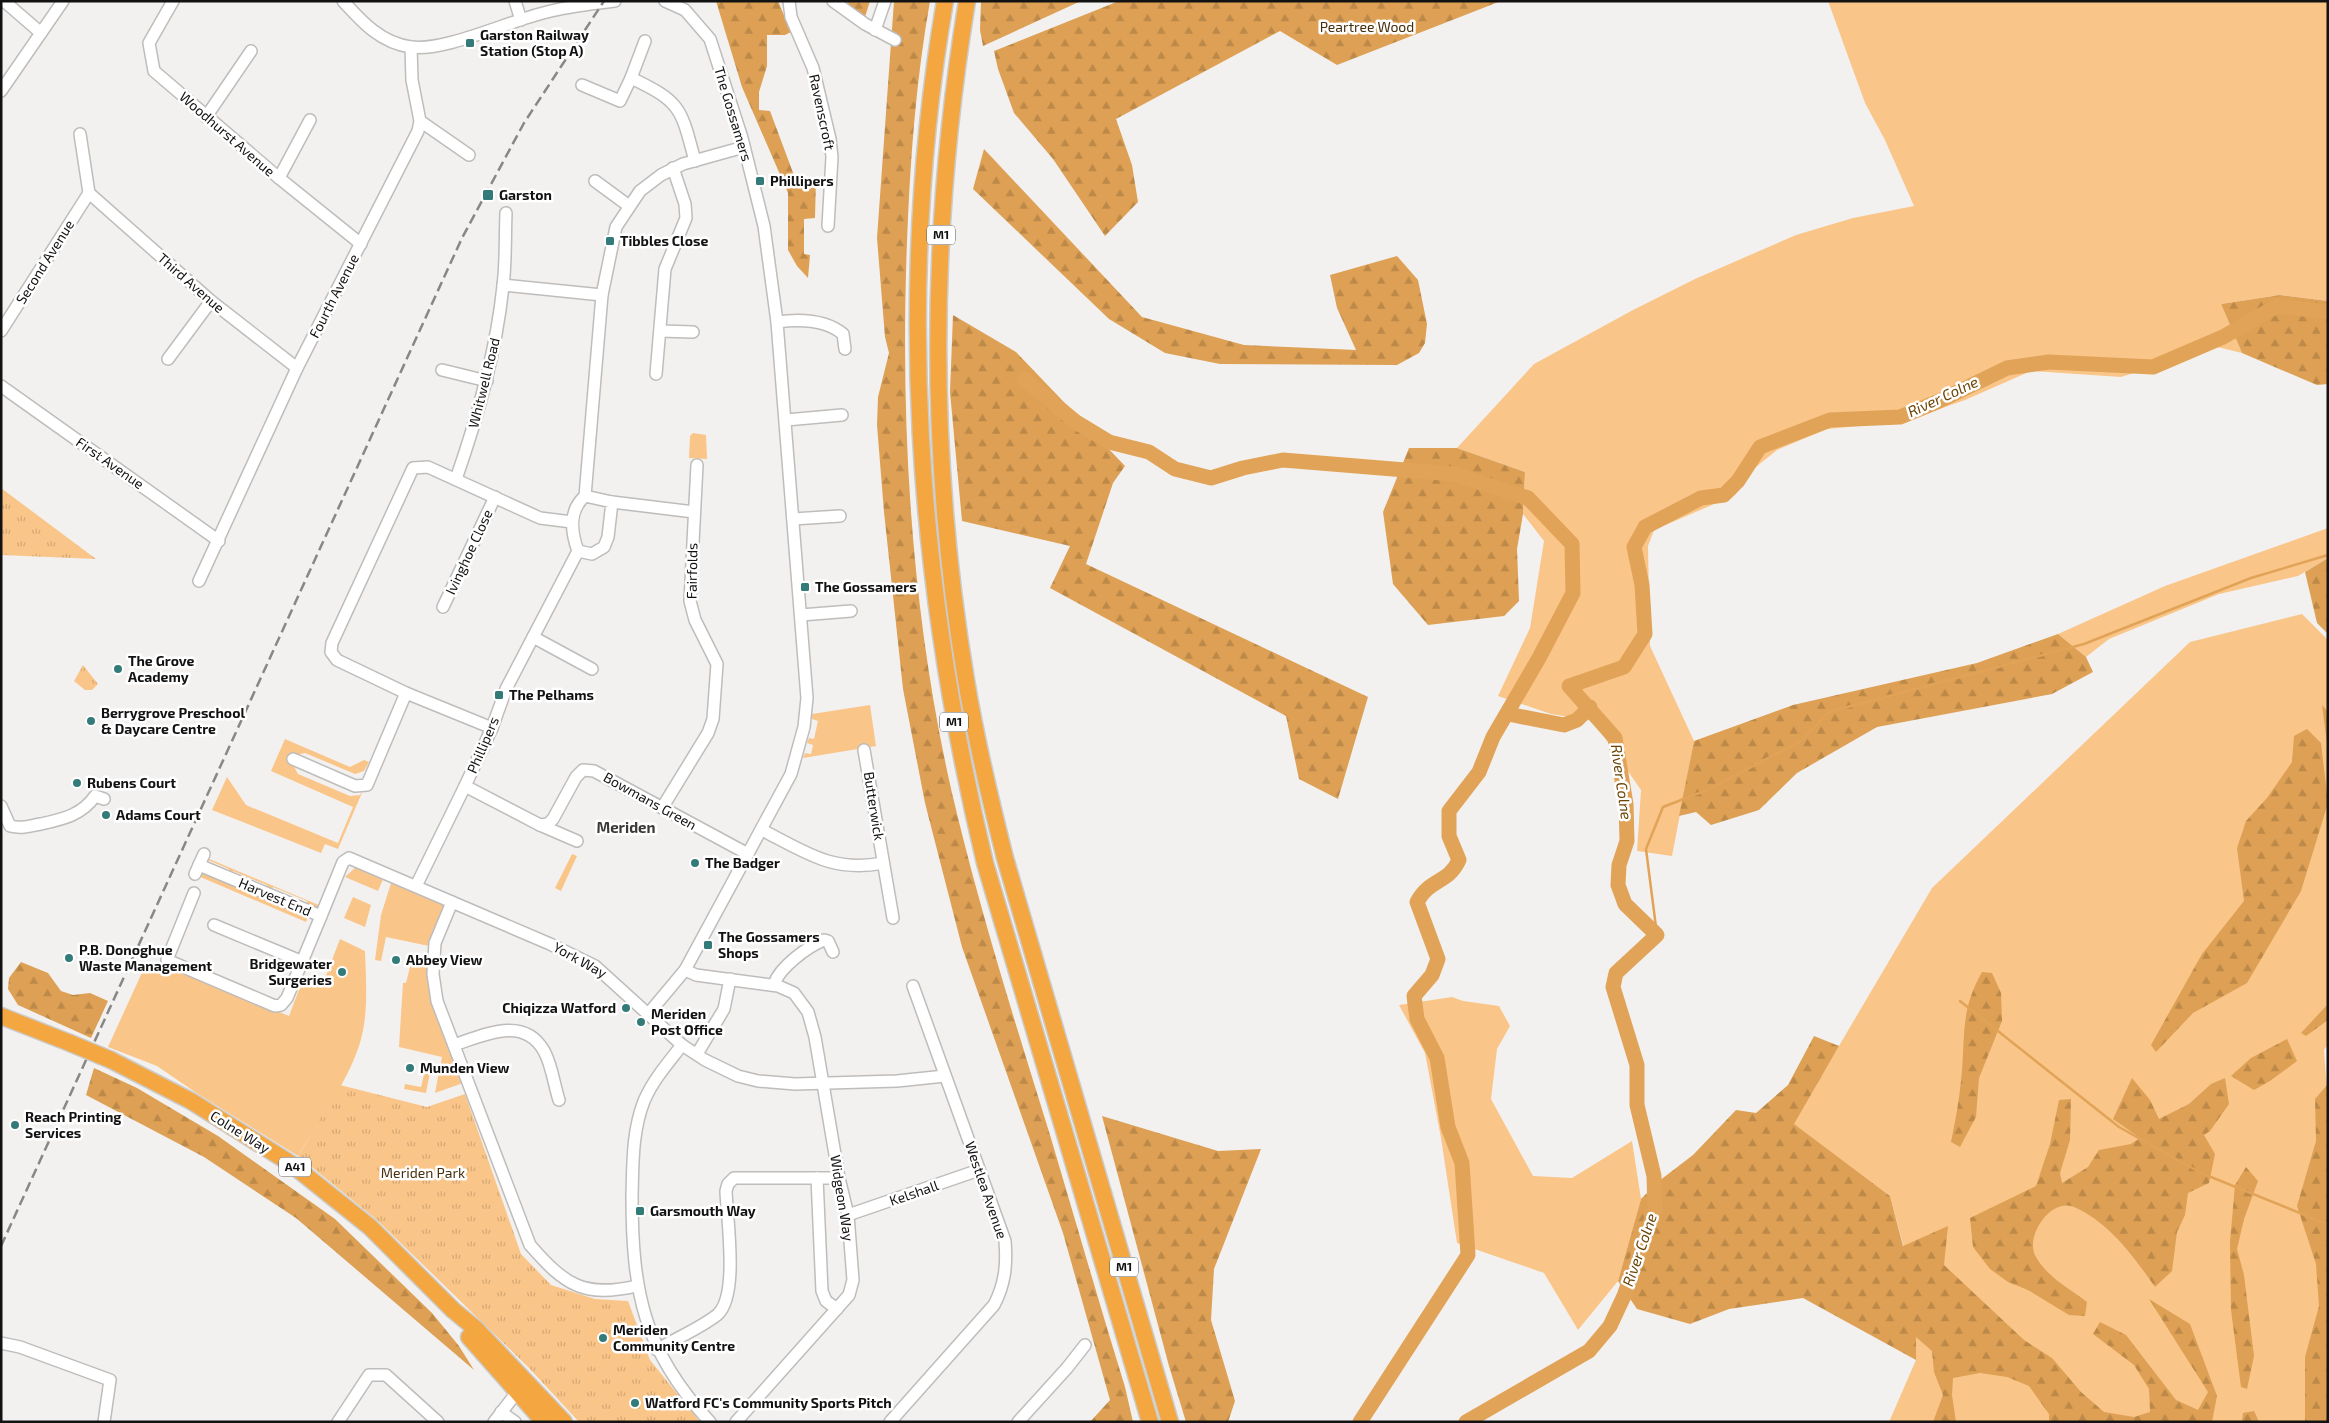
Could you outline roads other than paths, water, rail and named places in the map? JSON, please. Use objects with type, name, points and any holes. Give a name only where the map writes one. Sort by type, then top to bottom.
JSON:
[{"type":"highway","name":"M1","points":[[945,1],[928,127],[921,224],[918,314],[918,401],[924,498],[933,589],[962,767],[985,863],[1150,1422]]},
{"type":"highway","name":"M1","points":[[967,1],[948,133],[941,224],[938,315],[939,400],[944,497],[953,588],[966,679],[1004,858],[1170,1422]]},
{"type":"highway","name":"Colne Way","points":[[1,1016],[111,1060],[191,1102],[290,1163],[370,1227],[453,1310],[476,1329],[564,1422]]},
{"type":"highway","name":"Colne Way","points":[[1,1024],[46,1034]]},
{"type":"highway","name":"Colne Way","points":[[453,1310],[465,1332],[544,1422]]},
{"type":"street","points":[[4,1],[41,33]]},
{"type":"street","points":[[1,90],[63,1]]},
{"type":"street","name":"Woodhurst Avenue","points":[[173,1],[149,43],[154,71],[206,117],[361,244]]},
{"type":"street","points":[[515,1],[521,20]]},
{"type":"street","points":[[344,2],[371,30],[381,37],[411,48],[432,47],[565,5],[615,1]]},
{"type":"street","points":[[665,1],[688,6]]},
{"type":"street","name":"Ravenscroft","points":[[789,1],[791,17],[813,68],[830,139],[832,157],[828,226]]},
{"type":"street","points":[[876,30],[885,1]]},
{"type":"street","points":[[836,2],[876,30],[895,40]]},
{"type":"street","name":"The Gossamers","points":[[649,1013],[685,970],[762,830],[791,774],[804,727],[806,673],[786,420],[777,322],[764,226],[744,147],[710,39],[688,6]]},
{"type":"street","points":[[582,85],[620,101],[645,41]]},
{"type":"street","points":[[411,48],[412,80],[420,121],[469,155]]},
{"type":"street","points":[[206,117],[251,51]]},
{"type":"street","points":[[631,78],[670,99],[684,117],[695,161]]},
{"type":"street","points":[[279,178],[310,120]]},
{"type":"street","name":"Fourth Avenue","points":[[200,581],[297,368],[418,131],[420,121]]},
{"type":"street","points":[[80,134],[89,193]]},
{"type":"street","points":[[612,502],[610,524],[604,547],[592,554],[578,551],[572,536],[572,522],[575,509],[585,496],[602,295],[616,227],[629,206],[651,182],[673,168],[744,147]]},
{"type":"street","points":[[656,374],[665,269],[686,218],[685,204],[673,168]]},
{"type":"street","points":[[595,181],[629,206]]},
{"type":"street","name":"Third Avenue","points":[[89,193],[211,301],[297,368]]},
{"type":"street","name":"Second Avenue","points":[[1,331],[89,193]]},
{"type":"street","name":"Whitwell Road","points":[[456,479],[487,381],[503,285],[506,213]]},
{"type":"street","points":[[503,285],[602,295]]},
{"type":"street","points":[[168,359],[211,301]]},
{"type":"street","points":[[777,322],[803,320],[825,324],[843,334],[845,349]]},
{"type":"street","points":[[660,331],[693,332]]},
{"type":"street","points":[[442,370],[487,381]]},
{"type":"street","name":"First Avenue","points":[[1,386],[219,541]]},
{"type":"street","points":[[786,420],[842,415]]},
{"type":"street","name":"Fairfolds","points":[[662,808],[708,733],[713,720],[717,664],[695,620],[690,601],[697,465]]},
{"type":"street","points":[[492,728],[406,693],[337,660],[330,652],[332,643],[409,471],[413,468],[423,466],[456,479],[540,518],[572,522]]},
{"type":"street","points":[[585,496],[612,502],[694,512]]},
{"type":"street","name":"Ivinghoe Close","points":[[443,607],[495,498]]},
{"type":"street","points":[[793,519],[840,516]]},
{"type":"street","name":"Phillipers","points":[[416,886],[466,786],[492,728],[506,689],[578,551]]},
{"type":"street","points":[[801,614],[851,610]]},
{"type":"street","points":[[533,637],[592,669]]},
{"type":"street","points":[[293,759],[355,786],[367,785],[406,693]]},
{"type":"street","name":"Butterwick","points":[[864,750],[892,918]]},
{"type":"street","name":"Bowmans Green","points":[[540,825],[548,824],[553,819],[576,777],[583,770],[594,771],[748,854]]},
{"type":"street","points":[[466,786],[540,825],[577,841]]},
{"type":"street","points":[[1,806],[10,826],[20,829],[63,820],[88,807],[95,796],[104,798]]},
{"type":"street","points":[[762,830],[834,864],[852,867],[883,863]]},
{"type":"street","name":"Harvest End","points":[[204,854],[197,870],[321,916],[345,859]]},
{"type":"street","name":"York Way","points":[[345,859],[348,858],[416,886],[550,944],[595,966],[649,1013],[682,1045],[721,1069],[758,1081],[795,1084],[897,1081],[946,1076]]},
{"type":"street","points":[[194,893],[167,960],[275,1006],[282,1005],[288,998],[321,916]]},
{"type":"street","points":[[452,902],[435,943],[433,974],[437,1001],[530,1245],[552,1269],[570,1283],[595,1290],[637,1286]]},
{"type":"street","points":[[214,925],[303,962]]},
{"type":"street","points":[[685,970],[696,975],[774,984],[776,978],[814,944],[824,940],[828,941],[833,952]]},
{"type":"street","points":[[697,1054],[724,1009],[730,979]]},
{"type":"street","name":"Widgeon Way","points":[[736,1422],[837,1310],[849,1295],[853,1280],[848,1215],[839,1178],[815,1037],[808,1012],[794,993],[774,984]]},
{"type":"street","name":"Westlea Avenue","points":[[890,1422],[994,1306],[1002,1290],[1007,1265],[1005,1241],[913,986]]},
{"type":"street","points":[[454,1045],[493,1032],[508,1029],[523,1031],[534,1037],[545,1052],[558,1100]]},
{"type":"street","points":[[682,1045],[652,1086],[636,1127],[633,1149],[632,1240],[637,1286],[657,1350],[689,1398],[710,1422]]},
{"type":"street","name":"Kelshall","points":[[848,1215],[979,1170]]},
{"type":"street","points":[[657,1350],[718,1314],[725,1304],[730,1284],[726,1192],[728,1184],[734,1178],[839,1178]]},
{"type":"street","points":[[816,1178],[822,1291],[826,1301],[837,1310]]},
{"type":"street","points":[[1,1342],[20,1347],[110,1380],[104,1422]]},
{"type":"street","points":[[1018,1422],[1067,1368],[1085,1345]]},
{"type":"street","points":[[338,1422],[369,1375],[386,1375],[438,1422]]},
{"type":"street","points":[[494,1422],[517,1392]]},
{"type":"street","points":[[501,1412],[515,1422]]},
{"type":"waterway","name":"River Colne","points":[[1466,1422],[1589,1351],[1610,1326],[1624,1296],[1655,1210],[1654,1176],[1637,1105],[1637,1065],[1613,987],[1616,973],[1657,935],[1625,904],[1618,885],[1619,865],[1627,841],[1626,804],[1615,738],[1569,686],[1624,667],[1645,634],[1642,585],[1634,547],[1645,527],[1701,498],[1724,495],[1738,481],[1760,447],[1830,420],[1900,417],[1937,402],[2007,368],[2049,362],[2153,367],[2223,337],[2277,306],[2328,312]]},
{"type":"waterway","points":[[1024,379],[1076,422],[1109,442],[1149,452],[1175,469],[1211,478],[1243,468],[1283,460],[1454,474],[1528,498],[1572,544],[1573,593],[1539,658],[1493,737],[1479,772],[1449,811],[1449,836],[1459,860],[1455,868],[1444,878],[1433,884],[1422,894],[1417,902],[1438,959],[1432,975],[1414,996],[1417,1019],[1437,1058],[1448,1127],[1462,1163],[1468,1255],[1360,1422]]},
{"type":"waterway","points":[[1657,935],[1646,849],[1663,807],[1707,790],[1801,741],[1829,712],[2084,644],[2251,578],[2328,555]]},
{"type":"waterway","points":[[1508,714],[1564,725],[1577,720],[1590,707]]},
{"type":"waterway","points":[[1960,1001],[2119,1127],[2201,1173],[2327,1224]]},
{"type":"railway","points":[[1,1246],[462,238],[524,123],[604,1]]},
{"type":"place","name":"Garston Railway Station (Stop A)","points":[[470,43]]},
{"type":"place","name":"Phillipers","points":[[760,181]]},
{"type":"place","name":"Garston","points":[[488,195]]},
{"type":"place","name":"Tibbles Close","points":[[610,241]]},
{"type":"place","name":"The Gossamers","points":[[805,587]]},
{"type":"place","name":"The Grove Academy","points":[[118,669]]},
{"type":"place","name":"The Pelhams","points":[[499,695]]},
{"type":"place","name":"Berrygrove Preschool & Daycare Centre","points":[[91,721]]},
{"type":"place","name":"Rubens Court","points":[[77,783]]},
{"type":"place","name":"Adams Court","points":[[106,815]]},
{"type":"place","name":"The Badger","points":[[695,863]]},
{"type":"place","name":"The Gossamers Shops","points":[[708,945]]},
{"type":"place","name":"P.B. Donoghue Waste Management","points":[[69,958]]},
{"type":"place","name":"Abbey View","points":[[396,960]]},
{"type":"place","name":"Bridgewater Surgeries","points":[[342,972]]},
{"type":"place","name":"Chiqizza Watford","points":[[626,1008]]},
{"type":"place","name":"Meriden Post Office","points":[[641,1022]]},
{"type":"place","name":"Munden View","points":[[410,1068]]},
{"type":"place","name":"Reach Printing Services","points":[[15,1125]]},
{"type":"place","name":"Garsmouth Way","points":[[640,1211]]},
{"type":"place","name":"Meriden Community Centre","points":[[603,1338]]},
{"type":"place","name":"Watford FC's Community Sports Pitch","points":[[635,1403]]},
{"type":"district","name":"Meriden","points":[[626,828]]},
{"type":"park label","name":"Peartree Wood","points":[[1367,27]]},
{"type":"park label","name":"Meriden Park","points":[[423,1173]]}]
